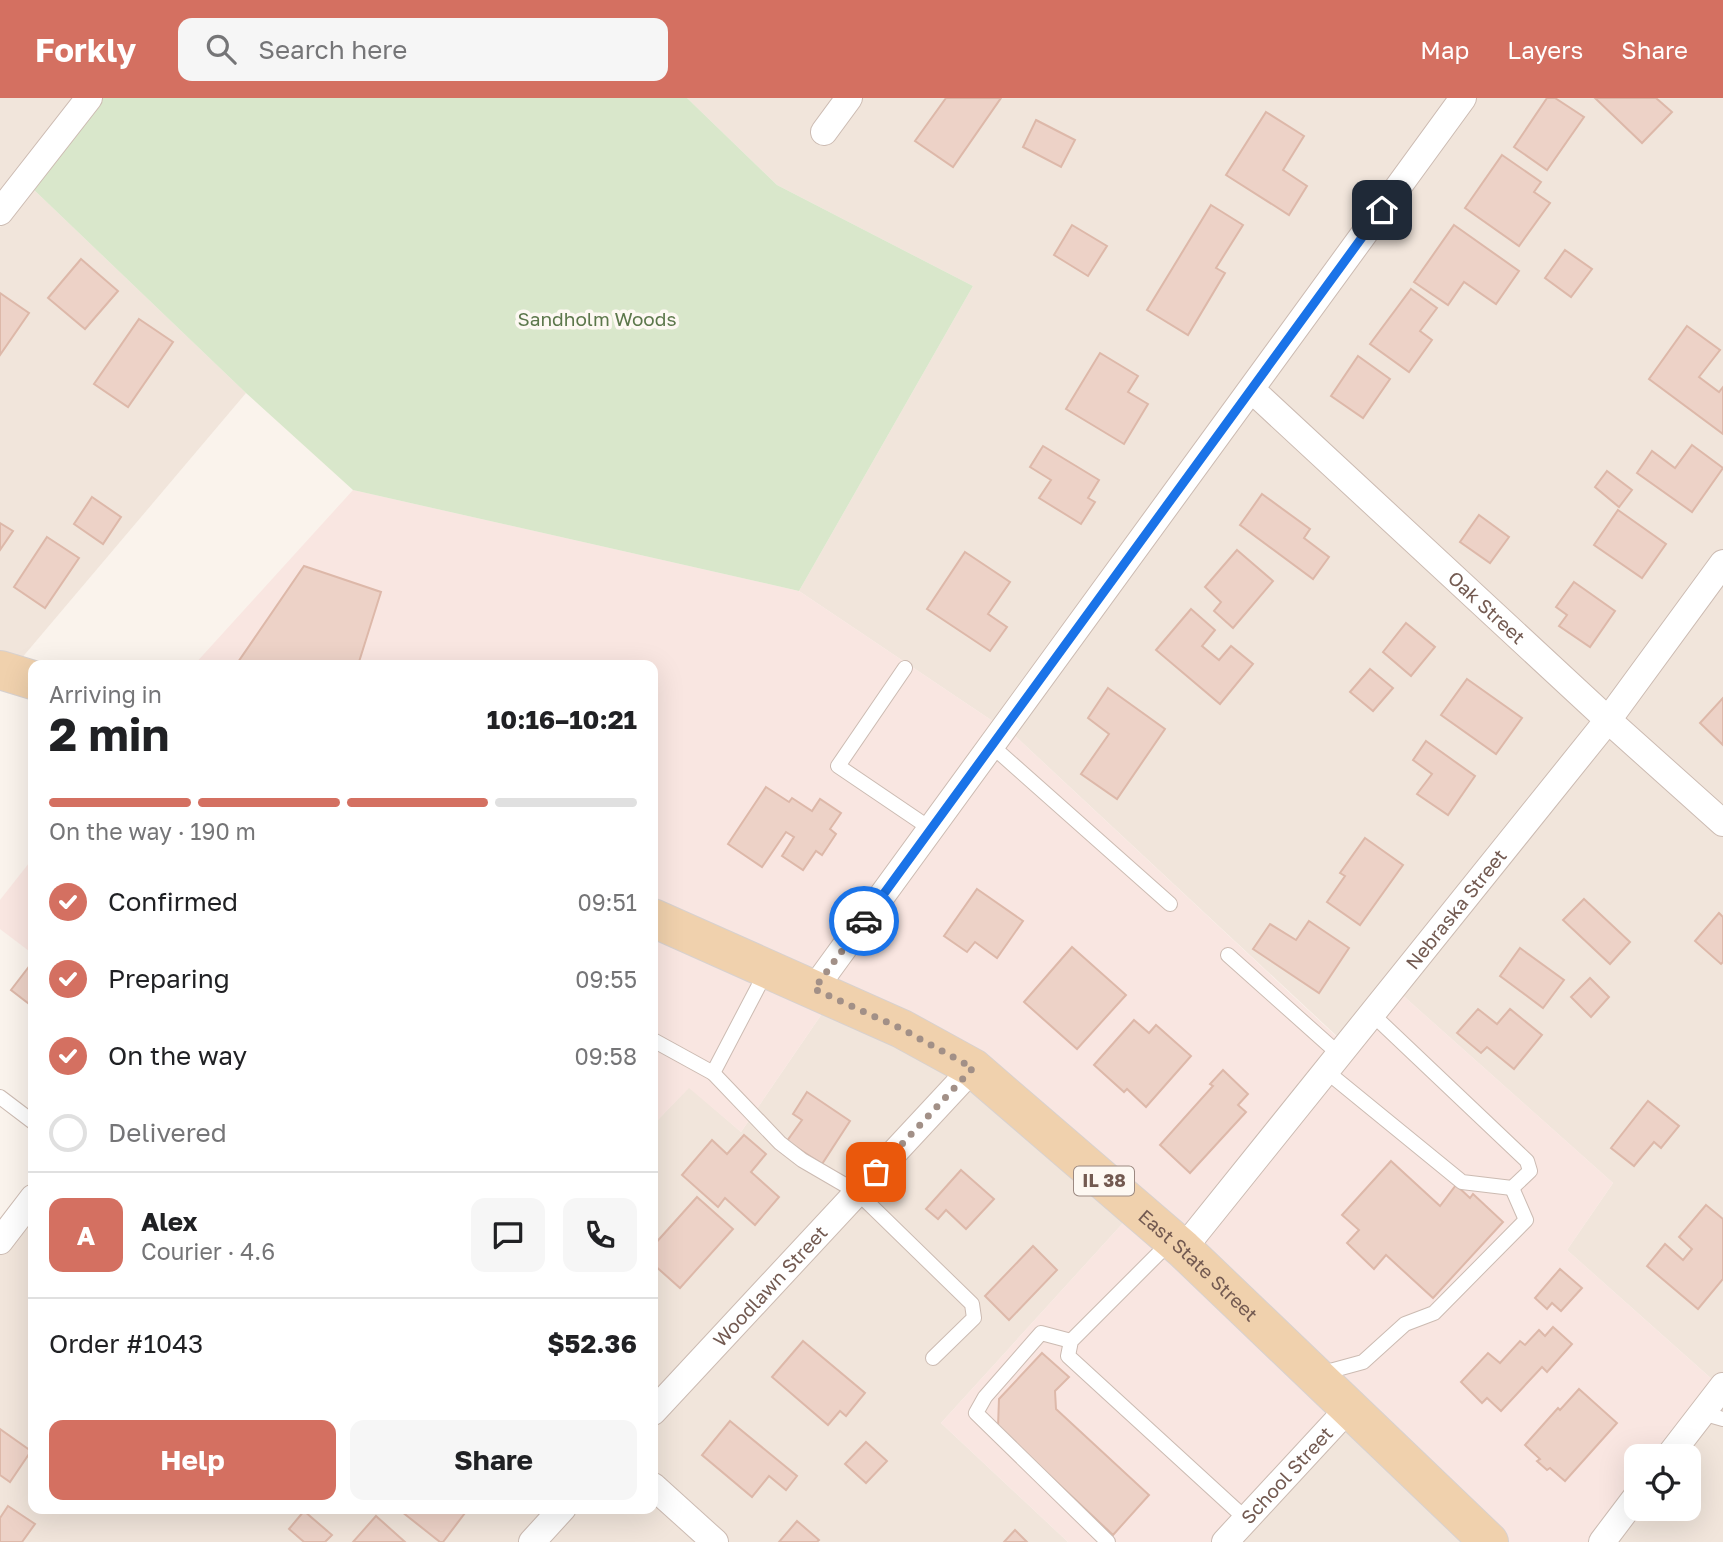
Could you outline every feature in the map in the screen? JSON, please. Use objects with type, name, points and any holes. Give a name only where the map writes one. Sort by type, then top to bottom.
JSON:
[{"type":"main road","points":[[0,670],[28,678]]},
{"type":"main road","name":"East State Street","points":[[658,920],[902,1029],[973,1068],[1178,1245],[1489,1542]]},
{"type":"street","points":[[0,212],[89,98]]},
{"type":"street","points":[[824,132],[849,98]]},
{"type":"street","points":[[814,989],[1463,98]]},
{"type":"street","name":"Oak Street","points":[[1252,390],[1723,823]]},
{"type":"street","name":"Nebraska Street","points":[[1178,1245],[1333,1063],[1608,720],[1723,563]]},
{"type":"street","name":"Woodlawn Street","points":[[658,1407],[973,1068]]},
{"type":"street","points":[[5,1225],[28,1203]]},
{"type":"street","points":[[1682,1444],[1713,1416],[1723,1386]]},
{"type":"street","name":"School Street","points":[[1224,1542],[1348,1409]]},
{"type":"street","points":[[658,1491],[715,1542]]},
{"type":"street","points":[[1602,1542],[1624,1513]]},
{"type":"street","points":[[532,1542],[558,1514]]},
{"type":"lane","points":[[905,668],[838,766],[931,829]]},
{"type":"lane","points":[[992,746],[1170,904]]},
{"type":"lane","points":[[1228,955],[1333,1063],[1462,1182],[1512,1188]]},
{"type":"lane","points":[[713,1073],[767,969]]},
{"type":"lane","points":[[1372,1014],[1527,1161],[1530,1171],[1512,1188]]},
{"type":"lane","points":[[658,1043],[713,1073],[780,1143],[802,1160],[857,1192],[972,1304],[974,1318],[933,1358]]},
{"type":"lane","points":[[0,1097],[28,1118]]},
{"type":"lane","points":[[1313,1376],[1363,1362],[1405,1324],[1434,1313],[1527,1220],[1512,1188]]},
{"type":"lane","points":[[1178,1245],[1071,1341],[1068,1356],[1246,1519]]},
{"type":"lane","points":[[1071,1341],[1041,1333],[985,1397],[975,1413],[1108,1542]]},
{"type":"shaded area","points":[[0,98],[77,98],[0,197]]},
{"type":"shaded area","points":[[687,98],[1454,98],[997,724],[799,591],[973,286],[777,185]]},
{"type":"shaded area","points":[[1472,98],[1723,98],[1723,551],[1598,721],[1341,1040],[1013,734]]},
{"type":"shaded area","points":[[31,187],[246,393],[15,666],[0,662],[0,227]]},
{"type":"shaded area","points":[[353,490],[799,591],[997,724],[810,978],[658,910],[658,660],[199,660]]},
{"type":"shaded area","points":[[1723,567],[1723,1389],[1567,1250],[1613,1183],[1399,992]]},
{"type":"shaded area","points":[[1013,734],[1340,1040],[1399,992],[1613,1183],[1567,1250],[1715,1382],[1667,1444],[1624,1444],[1624,1501],[1592,1542],[1500,1542],[1182,1240],[825,987]]},
{"type":"shaded area","points":[[28,864],[28,950],[0,929],[0,900]]},
{"type":"shaded area","points":[[658,925],[830,1002],[741,1132],[689,1088],[658,1120]]},
{"type":"shaded area","points":[[830,1002],[960,1069],[1133,1212],[941,1423],[1068,1542],[0,1542],[0,1252],[28,1216],[28,1514],[658,1514],[658,1120],[689,1087],[741,1132]]},
{"type":"shaded area","points":[[1133,1212],[1339,1409],[1215,1542],[1068,1542],[941,1423]]},
{"type":"shaded area","points":[[1723,1397],[1723,1542],[1613,1542],[1629,1521],[1701,1521],[1701,1444],[1687,1444]]},
{"type":"shaded area","points":[[1339,1409],[1480,1542],[1215,1542]]},
{"type":"green space","name":"Sandholm Woods","points":[[77,98],[687,98],[777,185],[973,286],[799,591],[353,490],[246,393],[31,187]]},
{"type":"building","points":[[946,98],[1001,98],[953,167],[915,141]]},
{"type":"building","points":[[1547,98],[1555,98],[1584,117],[1547,170],[1514,147]]},
{"type":"building","points":[[1595,98],[1656,98],[1672,112],[1642,143]]},
{"type":"building","points":[[1266,112],[1304,136],[1283,170],[1307,186],[1289,215],[1226,175]]},
{"type":"building","points":[[1036,120],[1075,140],[1061,167],[1023,147]]},
{"type":"building","points":[[1502,155],[1541,182],[1534,192],[1550,203],[1519,246],[1465,208]]},
{"type":"building","points":[[1211,205],[1243,225],[1216,268],[1225,273],[1188,335],[1147,310]]},
{"type":"building","points":[[1072,225],[1107,246],[1088,276],[1054,255]]},
{"type":"building","points":[[1454,225],[1519,271],[1496,304],[1464,282],[1448,305],[1414,282]]},
{"type":"building","points":[[1565,250],[1592,269],[1571,297],[1545,278]]},
{"type":"building","points":[[81,259],[118,291],[85,329],[48,298]]},
{"type":"building","points":[[1411,289],[1437,308],[1420,331],[1432,340],[1409,372],[1370,344]]},
{"type":"building","points":[[0,293],[29,313],[0,355]]},
{"type":"building","points":[[139,319],[173,342],[128,407],[94,384]]},
{"type":"building","points":[[1687,326],[1720,350],[1699,377],[1719,392],[1723,387],[1723,434],[1649,379]]},
{"type":"building","points":[[1100,353],[1138,376],[1128,392],[1148,404],[1124,444],[1066,409]]},
{"type":"building","points":[[1358,356],[1390,379],[1363,418],[1331,396]]},
{"type":"building","points":[[1692,445],[1723,468],[1692,512],[1637,473],[1652,451],[1675,468]]},
{"type":"building","points":[[1043,446],[1099,480],[1088,498],[1095,502],[1081,524],[1039,498],[1051,480],[1030,467]]},
{"type":"building","points":[[1607,471],[1632,490],[1619,507],[1595,487]]},
{"type":"building","points":[[1262,494],[1310,529],[1304,538],[1329,557],[1313,579],[1240,525]]},
{"type":"building","points":[[92,497],[121,517],[103,544],[74,524]]},
{"type":"building","points":[[1618,510],[1666,544],[1642,578],[1594,545]]},
{"type":"building","points":[[1479,515],[1509,537],[1490,563],[1460,542]]},
{"type":"building","points":[[0,523],[13,531],[0,550]]},
{"type":"building","points":[[47,537],[79,558],[45,608],[14,587]]},
{"type":"building","points":[[1237,550],[1273,581],[1233,628],[1214,611],[1221,602],[1205,587]]},
{"type":"building","points":[[965,552],[1010,582],[988,614],[1007,627],[990,651],[927,609]]},
{"type":"building","points":[[304,566],[381,592],[360,660],[239,660]]},
{"type":"building","points":[[1574,582],[1615,611],[1590,647],[1559,626],[1567,615],[1556,607]]},
{"type":"building","points":[[1191,609],[1215,630],[1202,646],[1219,660],[1231,646],[1253,664],[1220,704],[1156,650]]},
{"type":"building","points":[[1406,623],[1435,647],[1411,676],[1383,652]]},
{"type":"building","points":[[1370,669],[1393,688],[1373,711],[1350,692]]},
{"type":"building","points":[[1467,679],[1522,718],[1496,754],[1441,715]]},
{"type":"building","points":[[1108,688],[1165,729],[1117,799],[1081,774],[1109,734],[1088,718]]},
{"type":"building","points":[[1723,698],[1723,745],[1700,723]]},
{"type":"building","points":[[1426,741],[1475,776],[1448,815],[1417,794],[1432,774],[1413,760]]},
{"type":"building","points":[[766,787],[789,802],[792,798],[812,811],[820,799],[841,813],[830,829],[836,834],[822,855],[816,851],[803,870],[782,856],[794,837],[786,832],[762,867],[728,844]]},
{"type":"building","points":[[1365,838],[1403,865],[1360,925],[1327,902],[1345,876],[1340,873]]},
{"type":"building","points":[[977,889],[1023,921],[997,958],[975,942],[967,952],[944,936]]},
{"type":"building","points":[[1584,899],[1630,942],[1610,964],[1563,920]]},
{"type":"building","points":[[1719,913],[1723,917],[1721,964],[1695,941]]},
{"type":"building","points":[[1309,921],[1349,948],[1319,993],[1253,949],[1270,924],[1296,940]]},
{"type":"building","points":[[1072,947],[1126,995],[1077,1049],[1024,1002]]},
{"type":"building","points":[[1520,948],[1564,980],[1543,1008],[1500,976]]},
{"type":"building","points":[[28,968],[28,1003],[11,990]]},
{"type":"building","points":[[1590,978],[1609,997],[1591,1017],[1571,997]]},
{"type":"building","points":[[1478,1009],[1497,1024],[1510,1009],[1542,1035],[1514,1069],[1487,1047],[1481,1053],[1457,1033]]},
{"type":"building","points":[[1134,1020],[1149,1033],[1156,1025],[1191,1056],[1146,1107],[1127,1089],[1124,1092],[1094,1065]]},
{"type":"building","points":[[1223,1070],[1248,1094],[1238,1105],[1246,1112],[1190,1173],[1160,1145],[1213,1086],[1210,1084]]},
{"type":"building","points":[[807,1092],[850,1121],[822,1164],[787,1141],[802,1120],[793,1114]]},
{"type":"building","points":[[1648,1101],[1679,1126],[1661,1148],[1654,1142],[1634,1166],[1611,1148]]},
{"type":"building","points":[[744,1135],[766,1154],[751,1172],[779,1197],[755,1225],[725,1198],[718,1207],[682,1175],[712,1140],[727,1154]]},
{"type":"building","points":[[1391,1161],[1440,1206],[1456,1185],[1470,1198],[1473,1194],[1503,1222],[1433,1298],[1386,1255],[1374,1269],[1347,1243],[1359,1230],[1342,1215]]},
{"type":"building","points":[[961,1170],[994,1199],[966,1229],[946,1210],[938,1219],[926,1209]]},
{"type":"building","points":[[697,1197],[733,1229],[680,1288],[658,1268],[658,1240]]},
{"type":"building","points":[[1706,1205],[1723,1219],[1723,1279],[1698,1309],[1647,1266],[1665,1244],[1683,1260],[1692,1249],[1679,1237]]},
{"type":"building","points":[[1033,1246],[1057,1270],[1009,1320],[985,1296]]},
{"type":"building","points":[[1560,1269],[1582,1288],[1561,1311],[1552,1303],[1547,1309],[1535,1298]]},
{"type":"building","points":[[1553,1327],[1572,1344],[1547,1372],[1542,1367],[1501,1411],[1487,1398],[1482,1403],[1461,1382],[1488,1353],[1500,1363],[1520,1341],[1525,1345],[1539,1330],[1545,1336]]},
{"type":"building","points":[[803,1341],[865,1393],[846,1416],[840,1411],[828,1425],[772,1377]]},
{"type":"building","points":[[1042,1353],[1069,1377],[1055,1391],[1056,1409],[1149,1495],[1113,1535],[998,1427],[999,1399]]},
{"type":"building","points":[[1579,1389],[1617,1423],[1565,1481],[1537,1461],[1540,1459],[1525,1445]]},
{"type":"building","points":[[730,1421],[797,1476],[786,1490],[769,1476],[752,1497],[702,1455]]},
{"type":"building","points":[[0,1429],[28,1449],[28,1455],[10,1482],[0,1475]]},
{"type":"building","points":[[866,1442],[887,1461],[866,1483],[845,1464]]},
{"type":"building","points":[[8,1506],[35,1524],[22,1542],[0,1542],[0,1518]]},
{"type":"building","points":[[302,1514],[308,1514],[332,1535],[325,1542],[304,1542],[289,1529]]},
{"type":"building","points":[[405,1514],[464,1514],[443,1542]]},
{"type":"building","points":[[376,1516],[405,1542],[353,1542]]},
{"type":"building","points":[[797,1521],[819,1540],[779,1542]]},
{"type":"building","points":[[1015,1530],[1027,1542],[1004,1542]]},
{"type":"way so far","points":[[864,921],[814,989],[902,1029],[973,1068],[876,1172]]},
{"type":"route","points":[[864,921],[1382,210]]}]
